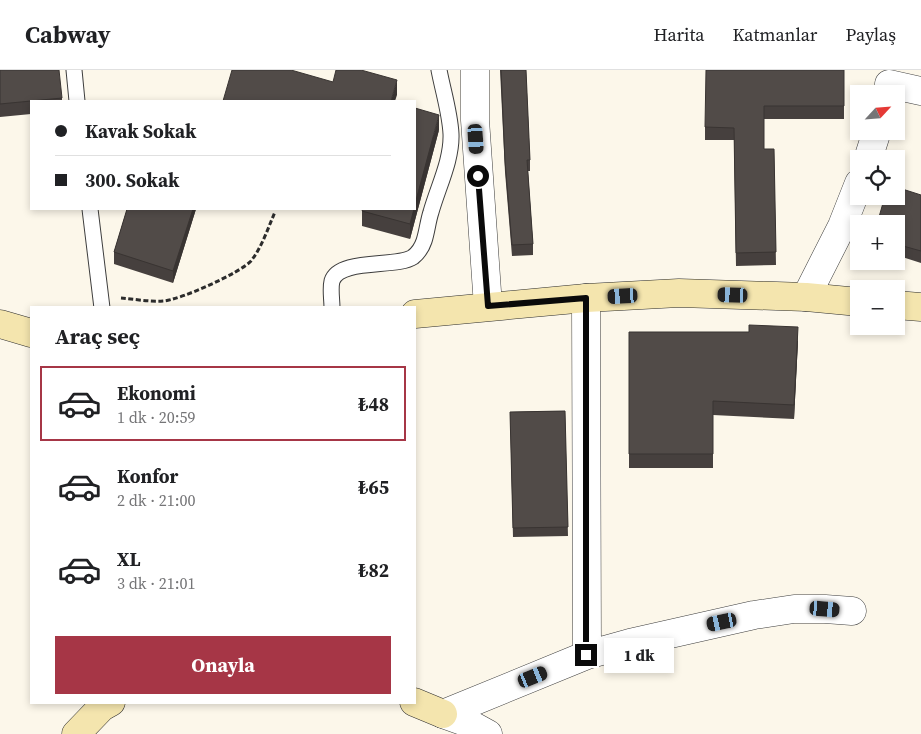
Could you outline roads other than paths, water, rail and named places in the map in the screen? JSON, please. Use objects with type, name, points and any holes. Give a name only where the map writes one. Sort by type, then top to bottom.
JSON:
[{"type":"street","points":[[475,70],[475,120],[488,306]]},
{"type":"street","points":[[889,82],[921,91]]},
{"type":"street","points":[[806,297],[842,226],[850,205]]},
{"type":"street","points":[[416,314],[586,298],[679,293],[806,297],[850,301]]},
{"type":"street","points":[[586,298],[586,655]]},
{"type":"street","points":[[905,306],[921,308]]},
{"type":"street","points":[[0,324],[29,333]]},
{"type":"street","points":[[0,336],[29,333]]},
{"type":"street","points":[[443,714],[586,655],[682,630],[794,609],[852,611]]},
{"type":"street","points":[[416,703],[488,734]]},
{"type":"street","points":[[76,734],[102,707],[107,704]]},
{"type":"lane","points":[[74,70],[77,100]]},
{"type":"lane","points":[[332,306],[331,282],[335,274],[342,270],[377,263],[406,260],[413,257],[419,251],[424,241],[450,152],[451,135],[439,70]]},
{"type":"lane","points":[[90,210],[101,302]]}]
